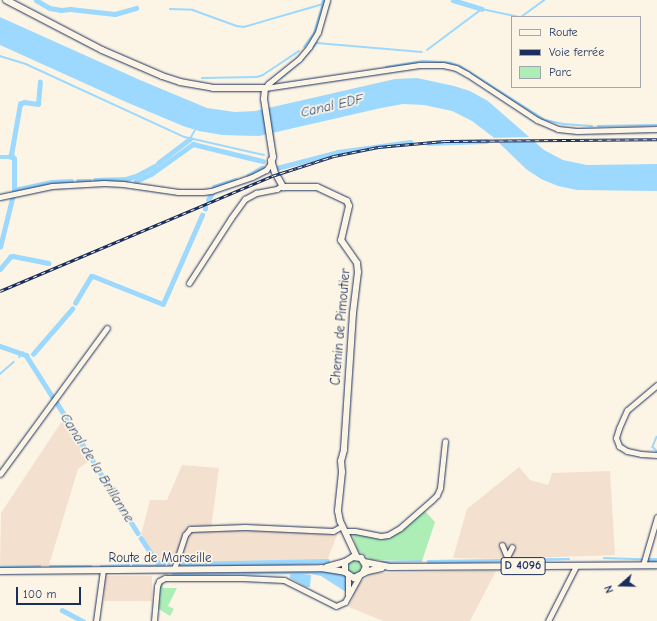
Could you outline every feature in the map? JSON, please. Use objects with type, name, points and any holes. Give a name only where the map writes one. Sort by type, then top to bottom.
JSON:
[{"type":"main road","points":[[6,0],[102,50],[162,76],[180,82],[213,88],[264,88],[264,99],[273,160],[269,164],[276,174],[281,186]]},
{"type":"main road","name":"Chemin de Pimoutier","points":[[281,186],[288,188],[317,186],[347,201],[349,206],[341,240],[357,263],[358,272],[353,314],[344,450],[341,459],[342,472],[338,505],[339,518],[357,557]]},
{"type":"main road","name":"Chemin de Pimoutier","points":[[347,561],[348,538]]},
{"type":"main road","points":[[357,557],[364,562],[366,568],[361,575],[354,578],[347,574],[347,561],[357,557]]},
{"type":"main road","name":"Route de Marseille","points":[[321,568],[347,561]]},
{"type":"main road","name":"D 4096","points":[[364,562],[389,567],[657,565]]},
{"type":"main road","name":"D 4096","points":[[361,575],[389,567]]},
{"type":"main road","name":"Route de Marseille","points":[[0,570],[321,568],[347,574]]},
{"type":"street","points":[[264,88],[299,59],[309,47],[318,32],[328,0]]},
{"type":"street","points":[[264,88],[283,87],[419,65],[443,65],[456,68],[467,74],[537,120],[558,129],[577,131],[657,130]]},
{"type":"street","points":[[276,78],[276,83],[283,87]]},
{"type":"street","points":[[0,197],[52,186],[104,183],[123,184],[178,192],[203,192],[242,181],[262,172],[269,164]]},
{"type":"street","points":[[189,283],[243,202],[253,194],[277,189],[281,186]]},
{"type":"street","points":[[0,474],[107,328]]},
{"type":"street","points":[[657,385],[627,410],[618,428],[616,440],[620,447],[627,451],[657,455]]},
{"type":"street","points":[[174,569],[185,535],[190,529],[245,527],[333,531],[344,528],[382,536],[389,535],[400,528],[437,495],[442,478],[445,441]]},
{"type":"street","points":[[643,565],[657,517]]},
{"type":"street","points":[[502,545],[507,557]]},
{"type":"street","points":[[505,566],[507,557],[512,548]]},
{"type":"street","points":[[548,621],[576,566]]},
{"type":"street","points":[[96,621],[103,570]]},
{"type":"street","points":[[346,601],[349,588],[347,574]]},
{"type":"street","points":[[154,621],[156,586],[162,579],[169,577],[281,580],[290,582],[332,605],[339,605],[346,601],[361,575]]},
{"type":"shaded area","points":[[64,418],[90,460],[78,469],[49,565],[0,567],[1,513]]},
{"type":"shaded area","points":[[182,465],[219,468],[211,529],[338,532],[327,561],[159,563],[141,535],[150,500],[167,500]]},
{"type":"shaded area","points":[[519,467],[530,480],[548,485],[552,473],[610,471],[615,555],[501,559],[453,558],[467,509]]},
{"type":"shaded area","points":[[496,571],[470,621],[383,621],[349,607],[358,584],[373,573]]},
{"type":"shaded area","points":[[104,576],[152,576],[152,601],[104,601]]},
{"type":"green space","points":[[424,510],[435,522],[422,561],[371,560],[358,551],[352,534],[383,538],[391,537]]},
{"type":"green space","points":[[352,560],[358,560],[362,564],[362,570],[358,574],[352,574],[348,570],[348,564]]},
{"type":"green space","points":[[163,583],[163,588],[177,588],[168,606],[174,609],[170,616],[157,608],[159,588]]},
{"type":"water","name":"Canal EDF","points":[[0,17],[140,80],[207,108],[235,112],[255,111],[395,79],[417,78],[454,86],[470,91],[488,101],[544,150],[563,160],[587,165],[657,164],[657,191],[577,190],[558,186],[541,179],[526,169],[493,137],[472,121],[452,111],[424,105],[403,104],[381,108],[259,136],[222,135],[199,131],[183,126],[126,102],[0,45]]},
{"type":"water","points":[[330,571],[345,576],[347,581],[346,592],[321,576],[311,574],[312,572]]},
{"type":"water","points":[[293,573],[311,575],[310,587],[306,587],[290,578],[290,575]]},
{"type":"pier","points":[[532,137],[537,142],[495,142],[490,138]]},
{"type":"waterway","points":[[36,0],[50,8],[61,10],[70,9],[115,14],[136,8]]},
{"type":"waterway","points":[[323,4],[324,0]]},
{"type":"waterway","points":[[453,0],[482,9]]},
{"type":"waterway","points":[[522,16],[544,0]]},
{"type":"waterway","points":[[170,9],[193,10],[237,26],[244,27],[323,4]]},
{"type":"waterway","points":[[304,47],[314,33],[323,4]]},
{"type":"waterway","points":[[427,50],[482,9],[516,16]]},
{"type":"waterway","points":[[281,78],[302,60],[317,43],[422,52]]},
{"type":"waterway","points":[[202,78],[257,77],[263,75],[299,51]]},
{"type":"waterway","points":[[0,56],[26,64],[185,137],[264,155]]},
{"type":"waterway","points":[[386,67],[425,61],[451,63],[460,66],[545,120],[564,124],[592,126]]},
{"type":"waterway","points":[[14,190],[14,159],[11,155],[20,104],[24,102],[38,104],[40,82]]},
{"type":"waterway","points":[[598,126],[657,125]]},
{"type":"waterway","points":[[190,139],[195,130]]},
{"type":"waterway","points":[[273,133],[274,145]]},
{"type":"waterway","points":[[158,163],[190,139]]},
{"type":"waterway","points":[[428,143],[486,141]]},
{"type":"waterway","points":[[277,168],[338,152],[410,142]]},
{"type":"waterway","points":[[136,181],[151,174],[193,144],[263,161]]},
{"type":"waterway","points":[[0,157],[10,157],[11,155]]},
{"type":"waterway","points":[[95,180],[126,179],[136,176],[155,166]]},
{"type":"waterway","points":[[248,176],[262,168]]},
{"type":"waterway","points":[[214,187],[235,180]]},
{"type":"waterway","points":[[14,190],[51,182],[71,181]]},
{"type":"waterway","points":[[78,181],[90,181]]},
{"type":"waterway","points":[[0,247],[13,195]]},
{"type":"waterway","points":[[208,200],[211,195]]},
{"type":"waterway","points":[[75,303],[91,276],[93,276],[163,304],[202,215]]},
{"type":"waterway","points":[[0,269],[10,257],[13,256],[48,263]]},
{"type":"waterway","points":[[33,354],[72,309]]},
{"type":"waterway","name":"Canal de la Brillanne","points":[[0,346],[26,355],[52,396]]},
{"type":"waterway","name":"Canal de la Brillanne","points":[[19,357],[23,353]]},
{"type":"waterway","points":[[0,374],[14,362]]},
{"type":"waterway","name":"Canal de la Brillanne","points":[[57,403],[138,533]]},
{"type":"waterway","points":[[657,437],[653,447],[657,451]]},
{"type":"waterway","name":"Canal de la Brillanne","points":[[141,538],[157,562],[168,564]]},
{"type":"waterway","points":[[652,542],[648,559],[657,559]]},
{"type":"waterway","points":[[604,558],[642,559]]},
{"type":"waterway","points":[[510,560],[567,559]]},
{"type":"waterway","points":[[428,563],[569,559]]},
{"type":"waterway","points":[[428,561],[502,560]]},
{"type":"waterway","name":"Canal de la Brillanne","points":[[182,564],[327,561]]},
{"type":"waterway","points":[[381,562],[421,561]]},
{"type":"waterway","points":[[649,561],[657,561]]},
{"type":"waterway","name":"Canal de la Brillanne","points":[[183,566],[295,564],[295,562]]},
{"type":"waterway","points":[[101,566],[129,565]]},
{"type":"waterway","points":[[133,565],[166,566]]},
{"type":"waterway","points":[[0,567],[40,566]]},
{"type":"waterway","points":[[50,566],[91,566]]},
{"type":"waterway","points":[[173,574],[313,573]]},
{"type":"waterway","points":[[62,610],[83,621]]},
{"type":"railway","points":[[0,291],[272,176],[334,156],[378,147],[445,141],[657,139]]}]
